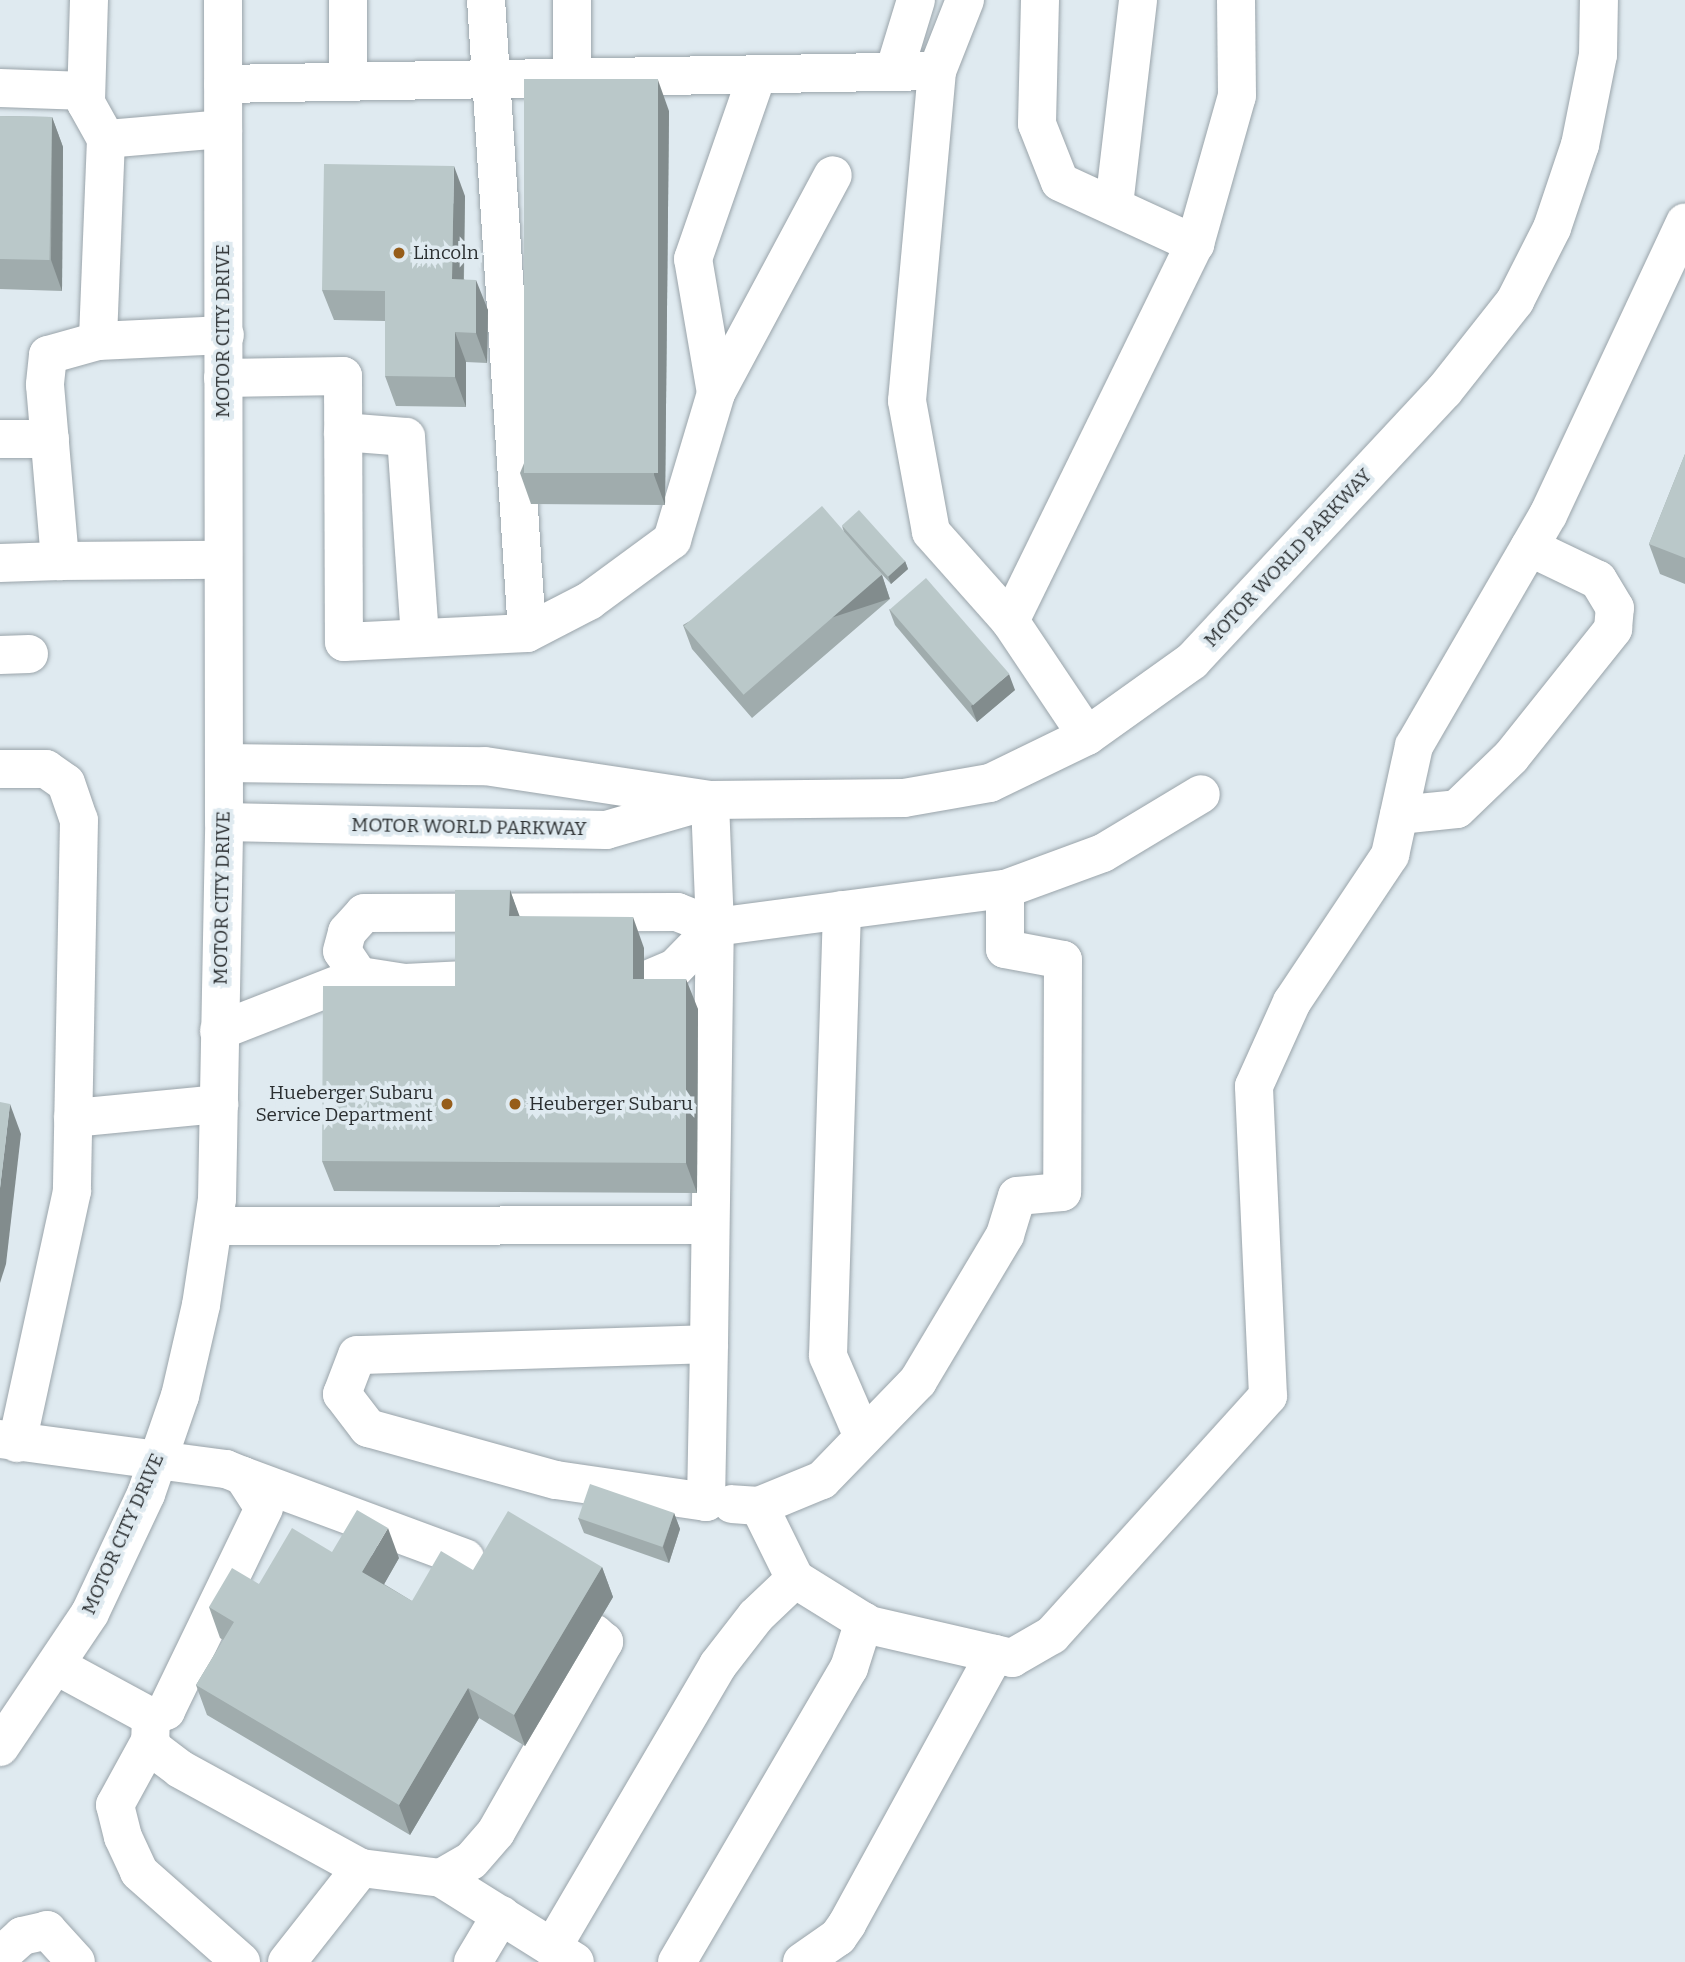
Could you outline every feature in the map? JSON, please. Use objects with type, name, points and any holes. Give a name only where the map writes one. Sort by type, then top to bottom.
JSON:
[{"type":"street","points":[[89,0],[86,103],[106,139],[99,341]]},
{"type":"street","name":"MOTOR CITY DRIVE","points":[[0,1747],[57,1666],[90,1613],[157,1463],[180,1396],[214,1226],[224,822],[223,0]]},
{"type":"street","points":[[348,0],[348,82]]},
{"type":"street","points":[[486,0],[489,79],[527,633]]},
{"type":"street","points":[[572,0],[572,78]]},
{"type":"street","points":[[894,72],[916,0]]},
{"type":"street","points":[[965,0],[937,71],[908,401],[931,532],[1010,621],[1087,736]]},
{"type":"street","points":[[1040,0],[1037,124],[1060,182],[1195,244]]},
{"type":"street","points":[[1114,205],[1138,0]]},
{"type":"street","points":[[1010,621],[1195,244],[1237,96],[1236,0]]},
{"type":"street","name":"MOTOR WORLD PARKWAY","points":[[224,763],[485,766],[710,800],[916,796],[990,783],[1087,736],[1192,662],[1444,391],[1515,302],[1552,228],[1580,145],[1598,55],[1599,0]]},
{"type":"street","points":[[223,84],[937,71]]},
{"type":"street","points":[[716,393],[693,259],[757,75]]},
{"type":"street","points":[[0,88],[86,91]]},
{"type":"street","points":[[106,139],[223,129]]},
{"type":"street","points":[[223,378],[343,376],[344,642],[527,633],[589,601],[672,540],[716,393],[833,175]]},
{"type":"street","points":[[759,1506],[795,1579],[863,1621],[1012,1658],[1052,1635],[1269,1396],[1254,1086],[1292,1002],[1390,855],[1414,746],[1530,547],[1685,222]]},
{"type":"street","points":[[60,561],[50,439],[48,355],[99,341],[225,335]]},
{"type":"street","points":[[343,432],[406,437],[420,638]]},
{"type":"street","points":[[0,439],[50,439]]},
{"type":"street","points":[[1399,815],[1457,809],[1511,757],[1613,629],[1615,608],[1598,580],[1530,547]]},
{"type":"street","points":[[0,563],[222,560]]},
{"type":"street","points":[[0,769],[46,769],[66,783],[79,820],[72,1191],[8,1441],[157,1463],[226,1469],[465,1558]]},
{"type":"street","points":[[359,976],[342,951],[347,932],[364,913],[677,912],[715,927],[1005,889],[1103,853],[1201,794]]},
{"type":"street","points":[[706,1502],[715,927],[710,800]]},
{"type":"street","name":"MOTOR WORLD PARKWAY","points":[[224,822],[606,830],[710,800]]},
{"type":"street","points":[[709,1344],[357,1355],[342,1394],[368,1428],[556,1480],[706,1502],[759,1506],[822,1480],[918,1381],[1005,1235],[1017,1196],[1062,1192],[1063,960],[1006,949],[1005,889]]},
{"type":"street","points":[[842,911],[828,1356],[863,1437]]},
{"type":"street","points":[[644,981],[675,968],[715,927]]},
{"type":"street","points":[[219,1031],[359,976],[405,983],[466,980]]},
{"type":"street","points":[[73,1118],[219,1104]]},
{"type":"street","points":[[214,1226],[710,1225]]},
{"type":"street","points":[[241,1962],[139,1872],[123,1837],[115,1805],[150,1729],[172,1706],[261,1520],[264,1508],[259,1495],[243,1476]]},
{"type":"street","points":[[57,1666],[150,1729],[155,1751],[180,1769],[361,1868],[441,1878],[564,1955],[718,1665],[756,1616],[795,1579]]},
{"type":"street","points":[[677,1962],[849,1668],[863,1621]]},
{"type":"street","points":[[441,1878],[471,1861],[496,1832],[599,1638]]},
{"type":"street","points":[[802,1962],[838,1937],[847,1924],[995,1654]]},
{"type":"street","points":[[287,1962],[361,1868]]},
{"type":"street","points":[[473,1962],[501,1915]]},
{"type":"street","points":[[0,1956],[22,1936],[47,1930],[76,1962]]},
{"type":"building","points":[[524,79],[658,79],[658,473],[524,473]]},
{"type":"building","points":[[0,116],[52,117],[49,260],[0,259]]},
{"type":"building","name":"Lincoln","points":[[324,164],[454,166],[452,279],[476,280],[476,333],[455,332],[455,377],[385,376],[385,291],[322,290]]},
{"type":"building","points":[[1685,454],[1685,558],[1649,544]]},
{"type":"building","points":[[822,506],[882,575],[744,695],[684,626]]},
{"type":"building","points":[[859,510],[905,561],[888,577],[842,525]]},
{"type":"building","points":[[926,578],[1009,674],[973,705],[890,609]]},
{"type":"building","name":"Heuberger Subaru","points":[[455,890],[510,890],[509,916],[633,917],[633,979],[686,979],[686,1163],[322,1161],[323,986],[455,986]]},
{"type":"building","points":[[0,1102],[10,1104],[0,1188]]},
{"type":"building","points":[[590,1484],[674,1513],[662,1547],[578,1518]]},
{"type":"building","points":[[357,1510],[388,1528],[362,1572],[412,1601],[441,1551],[473,1570],[508,1511],[602,1567],[514,1715],[468,1688],[399,1805],[196,1685],[234,1622],[209,1607],[232,1568],[259,1584],[292,1528],[332,1552]]},
{"type":"place","name":"Lincoln","points":[[399,253]]},
{"type":"place","name":"Hueberger Subaru Service Department","points":[[447,1104]]},
{"type":"place","name":"Heuberger Subaru","points":[[515,1104]]}]
